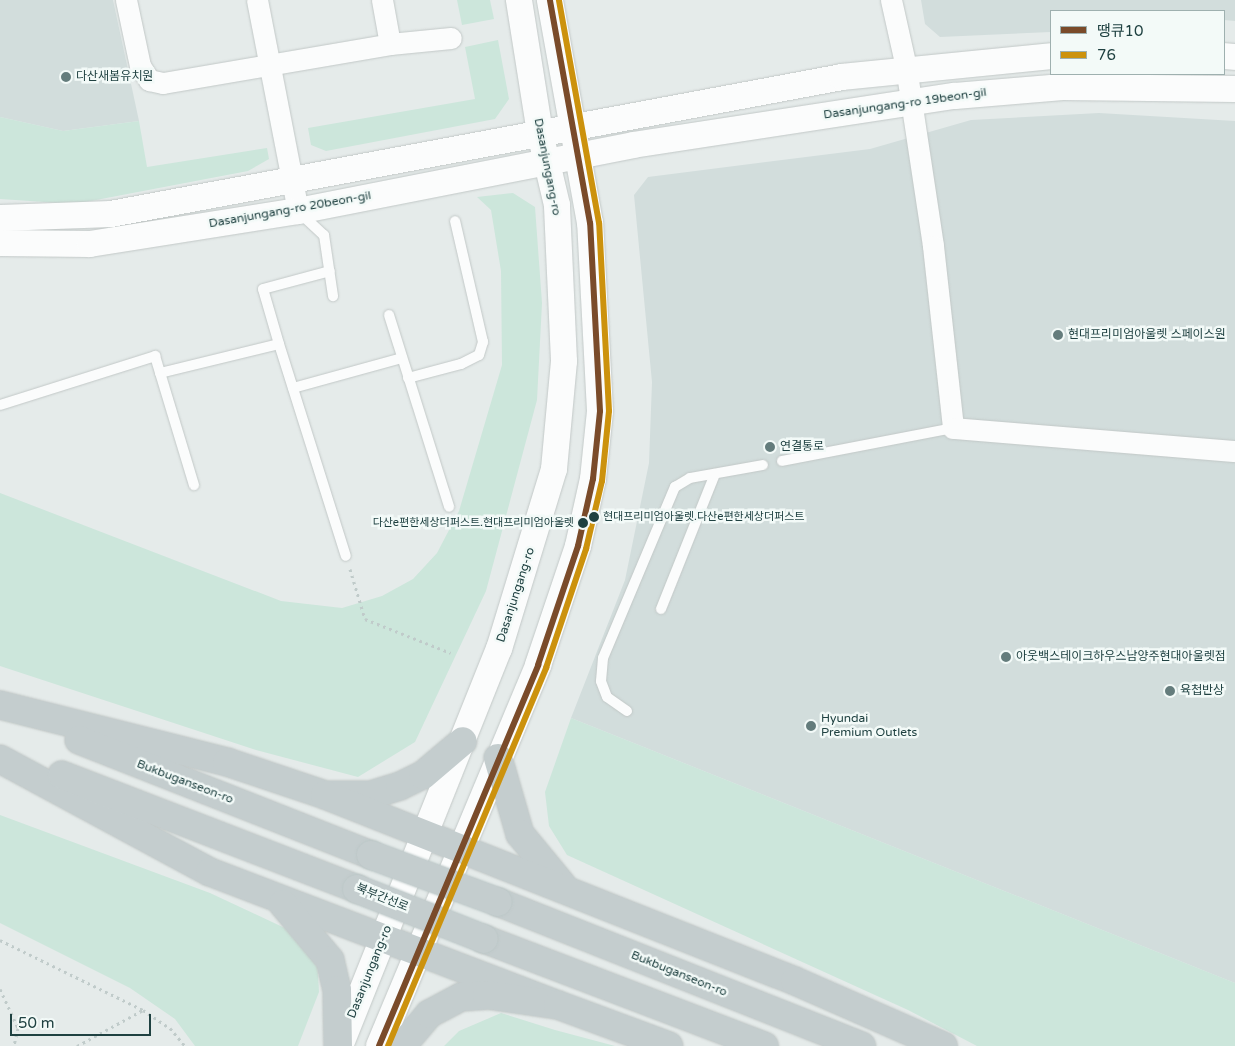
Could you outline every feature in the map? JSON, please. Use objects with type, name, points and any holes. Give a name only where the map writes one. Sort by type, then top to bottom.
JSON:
[{"type":"highway","points":[[0,705],[227,762],[325,795],[426,833],[813,988],[943,1046]]},
{"type":"highway","name":"Bukbuganseon-ro","points":[[0,709],[371,855],[498,902],[860,1046]]},
{"type":"highway","points":[[325,795],[371,795],[400,786],[423,775],[463,742]]},
{"type":"highway","name":"북부간선로","points":[[0,751],[764,1046]]},
{"type":"highway","points":[[498,758],[520,834],[568,891]]},
{"type":"highway","points":[[0,759],[210,872],[416,953],[669,1046]]},
{"type":"highway","points":[[277,898],[330,960],[337,990],[339,1046]]},
{"type":"highway","points":[[402,1046],[428,1014],[461,996],[558,1005]]},
{"type":"street","points":[[126,0],[140,66],[149,80],[162,84],[390,44],[451,38]]},
{"type":"street","points":[[257,0],[270,66],[288,179],[298,210]]},
{"type":"street","points":[[382,0],[390,44]]},
{"type":"street","name":"Dasanjungang-ro","points":[[339,1046],[463,742],[521,587],[554,469],[564,343],[557,205],[540,133],[519,0]]},
{"type":"street","points":[[379,1046],[559,608],[593,479],[600,411],[590,223],[550,0]]},
{"type":"street","points":[[891,0],[912,103],[953,428],[1235,451]]},
{"type":"street","points":[[0,218],[111,214],[288,179],[906,68],[1050,56]]},
{"type":"street","name":"Dasanjungang-ro 19beon-gil","points":[[578,155],[912,103],[1063,87],[1235,89]]},
{"type":"street","name":"Dasanjungang-ro 20beon-gil","points":[[0,243],[90,244],[298,210],[578,155]]},
{"type":"lane","points":[[298,210],[324,235],[333,296]]},
{"type":"lane","points":[[408,378],[461,364],[479,355],[481,349],[480,318],[454,221]]},
{"type":"lane","points":[[330,271],[263,289],[292,388],[346,556]]},
{"type":"lane","points":[[389,315],[449,507]]},
{"type":"lane","points":[[160,373],[279,344]]},
{"type":"lane","points":[[1,402],[155,356],[194,485]]},
{"type":"lane","points":[[292,388],[402,358]]},
{"type":"lane","points":[[782,461],[953,428]]},
{"type":"lane","points":[[626,711],[607,697],[601,681],[603,658],[675,487],[690,478],[763,465]]},
{"type":"lane","points":[[662,609],[715,474]]},
{"type":"path","points":[[346,556],[365,619],[451,654]]},
{"type":"path","points":[[0,940],[143,1010],[170,1028],[185,1046]]},
{"type":"path","points":[[0,989],[18,1028],[14,1046]]},
{"type":"path","points":[[77,1046],[143,1010]]},
{"type":"shaded area","name":"다산새봄유치원","points":[[0,0],[113,0],[139,121],[63,131],[0,117]]},
{"type":"shaded area","points":[[921,0],[1235,0],[1235,21],[1225,20],[1225,10],[1050,10],[1050,32],[940,37],[925,24]]},
{"type":"shaded area","name":"현대프리미엄아울렛 스페이스원","points":[[1099,113],[1235,121],[1235,983],[571,718],[625,580],[649,463],[652,382],[634,195],[648,177],[870,149],[971,120]]},
{"type":"green space","points":[[457,0],[490,0],[494,19],[462,25]]},
{"type":"green space","points":[[498,40],[509,99],[495,119],[326,151],[311,145],[308,128],[475,99],[465,47]]},
{"type":"green space","points":[[0,117],[63,131],[139,121],[147,167],[267,148],[269,159],[248,171],[75,204],[0,199]]},
{"type":"green space","points":[[513,193],[535,207],[542,303],[537,400],[486,591],[415,742],[358,777],[256,750],[0,666],[0,493],[281,601],[342,608],[382,596],[413,579],[437,553],[459,511],[502,365],[501,271],[491,210],[477,197]]},
{"type":"green space","points":[[571,718],[1235,983],[1235,1046],[977,1046],[908,1010],[567,855],[549,826],[545,792]]},
{"type":"green space","points":[[0,815],[210,893],[289,930],[317,958],[319,992],[298,1046],[195,1046],[175,1019],[130,988],[0,923]]},
{"type":"green space","points":[[501,1013],[615,1046],[444,1046],[459,1031]]},
{"type":"transit line","name":"땡큐10","points":[[379,1046],[538,665],[578,546],[593,479],[600,411],[590,223],[550,0]]},
{"type":"transit line","name":"76","points":[[388,1046],[546,668],[586,549],[602,481],[609,411],[599,223],[559,0]]},
{"type":"place","name":"다산새봄유치원","points":[[66,77]]},
{"type":"place","name":"현대프리미엄아울렛 스페이스원","points":[[1058,335]]},
{"type":"place","name":"연결통로","points":[[770,447]]},
{"type":"place","name":"현대프리미엄아울렛.다산e편한세상더퍼스트","points":[[594,517]]},
{"type":"place","name":"다산e편한세상더퍼스트.현대프리미엄아울렛","points":[[583,523]]},
{"type":"place","name":"아웃백스테이크하우스남양주현대아울렛점","points":[[1006,657]]},
{"type":"place","name":"육첩반상","points":[[1170,691]]},
{"type":"place","name":"Hyundai Premium Outlets","points":[[811,726]]}]
